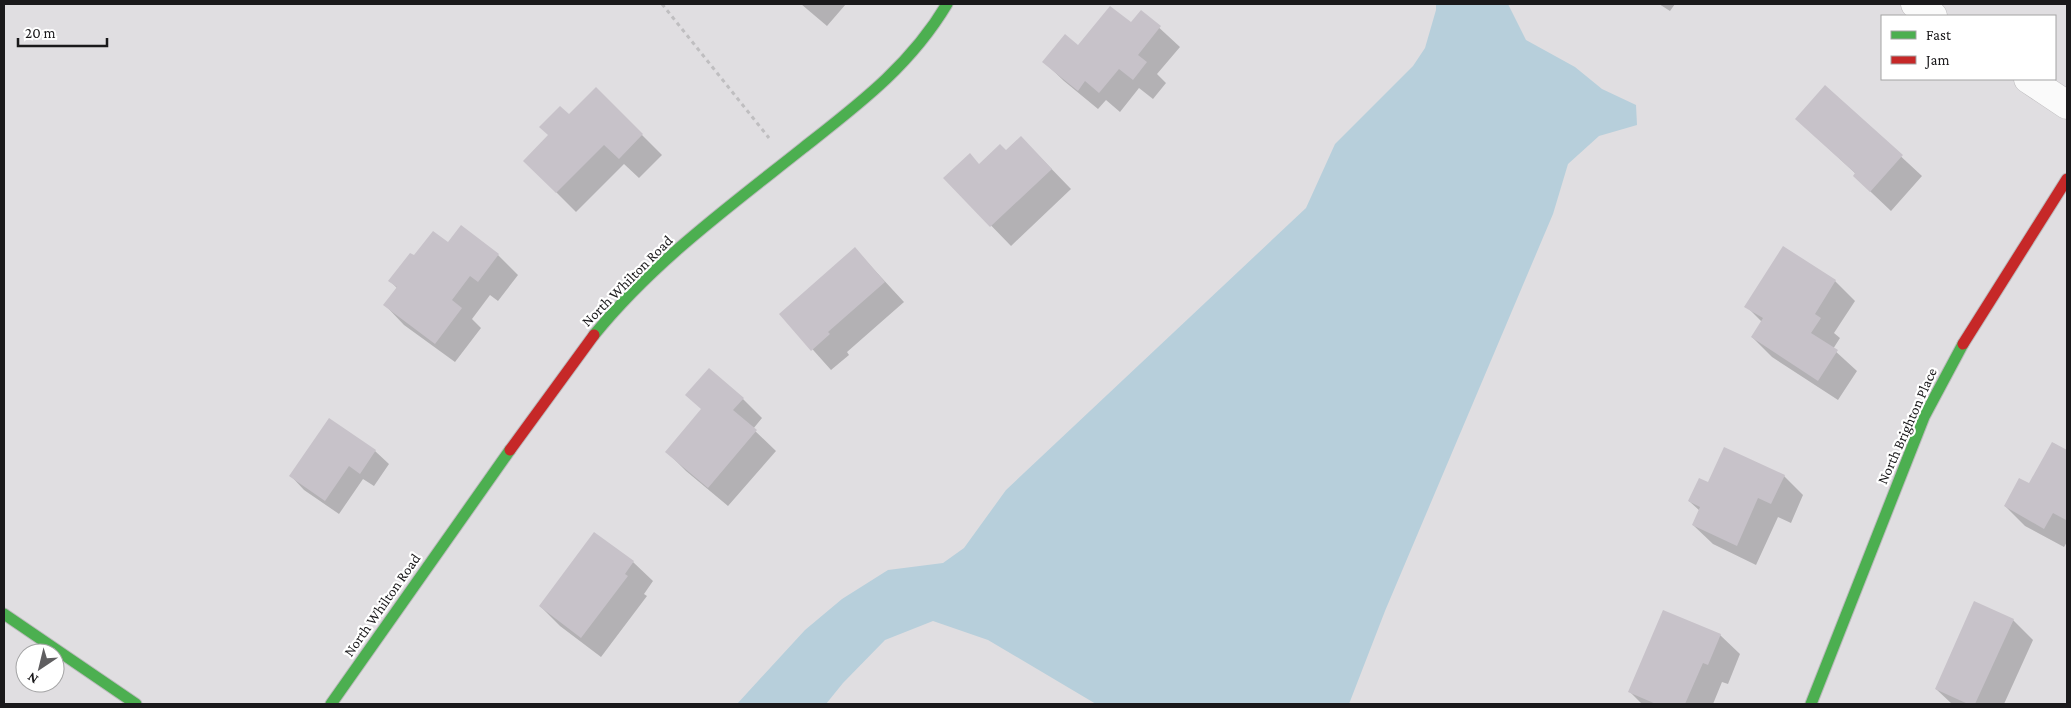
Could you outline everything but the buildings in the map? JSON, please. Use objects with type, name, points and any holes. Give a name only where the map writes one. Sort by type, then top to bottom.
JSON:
[{"type":"street","name":"North Whilton Road","points":[[331,704],[542,406],[604,322],[673,253],[877,91],[909,59],[936,24],[947,4]]},
{"type":"street","points":[[1914,4],[1931,15]]},
{"type":"street","points":[[2030,80],[2067,105]]},
{"type":"street","name":"North Brighton Place","points":[[1811,704],[1924,416],[1956,355],[2067,179]]},
{"type":"street","points":[[4,614],[136,704]]},
{"type":"path","points":[[662,4],[772,140],[785,164]]},
{"type":"water","points":[[1436,4],[1508,4],[1526,40],[1575,67],[1602,89],[1636,105],[1637,125],[1599,136],[1568,164],[1553,214],[1385,611],[1349,704],[1096,704],[988,640],[933,621],[885,640],[843,683],[826,704],[737,704],[805,630],[842,599],[888,570],[943,563],[964,548],[1006,490],[1306,208],[1335,144],[1413,66],[1425,48]]},
{"type":"traffic: fast","points":[[594,335],[641,283],[693,236],[844,116],[882,83],[917,46],[947,4]]},
{"type":"traffic: fast","points":[[1811,704],[1924,417],[1963,344]]},
{"type":"traffic: fast","points":[[331,704],[510,450]]},
{"type":"traffic: fast","points":[[4,614],[136,704]]},
{"type":"traffic: jam","points":[[1963,344],[2067,179]]},
{"type":"traffic: jam","points":[[510,450],[594,335]]}]
